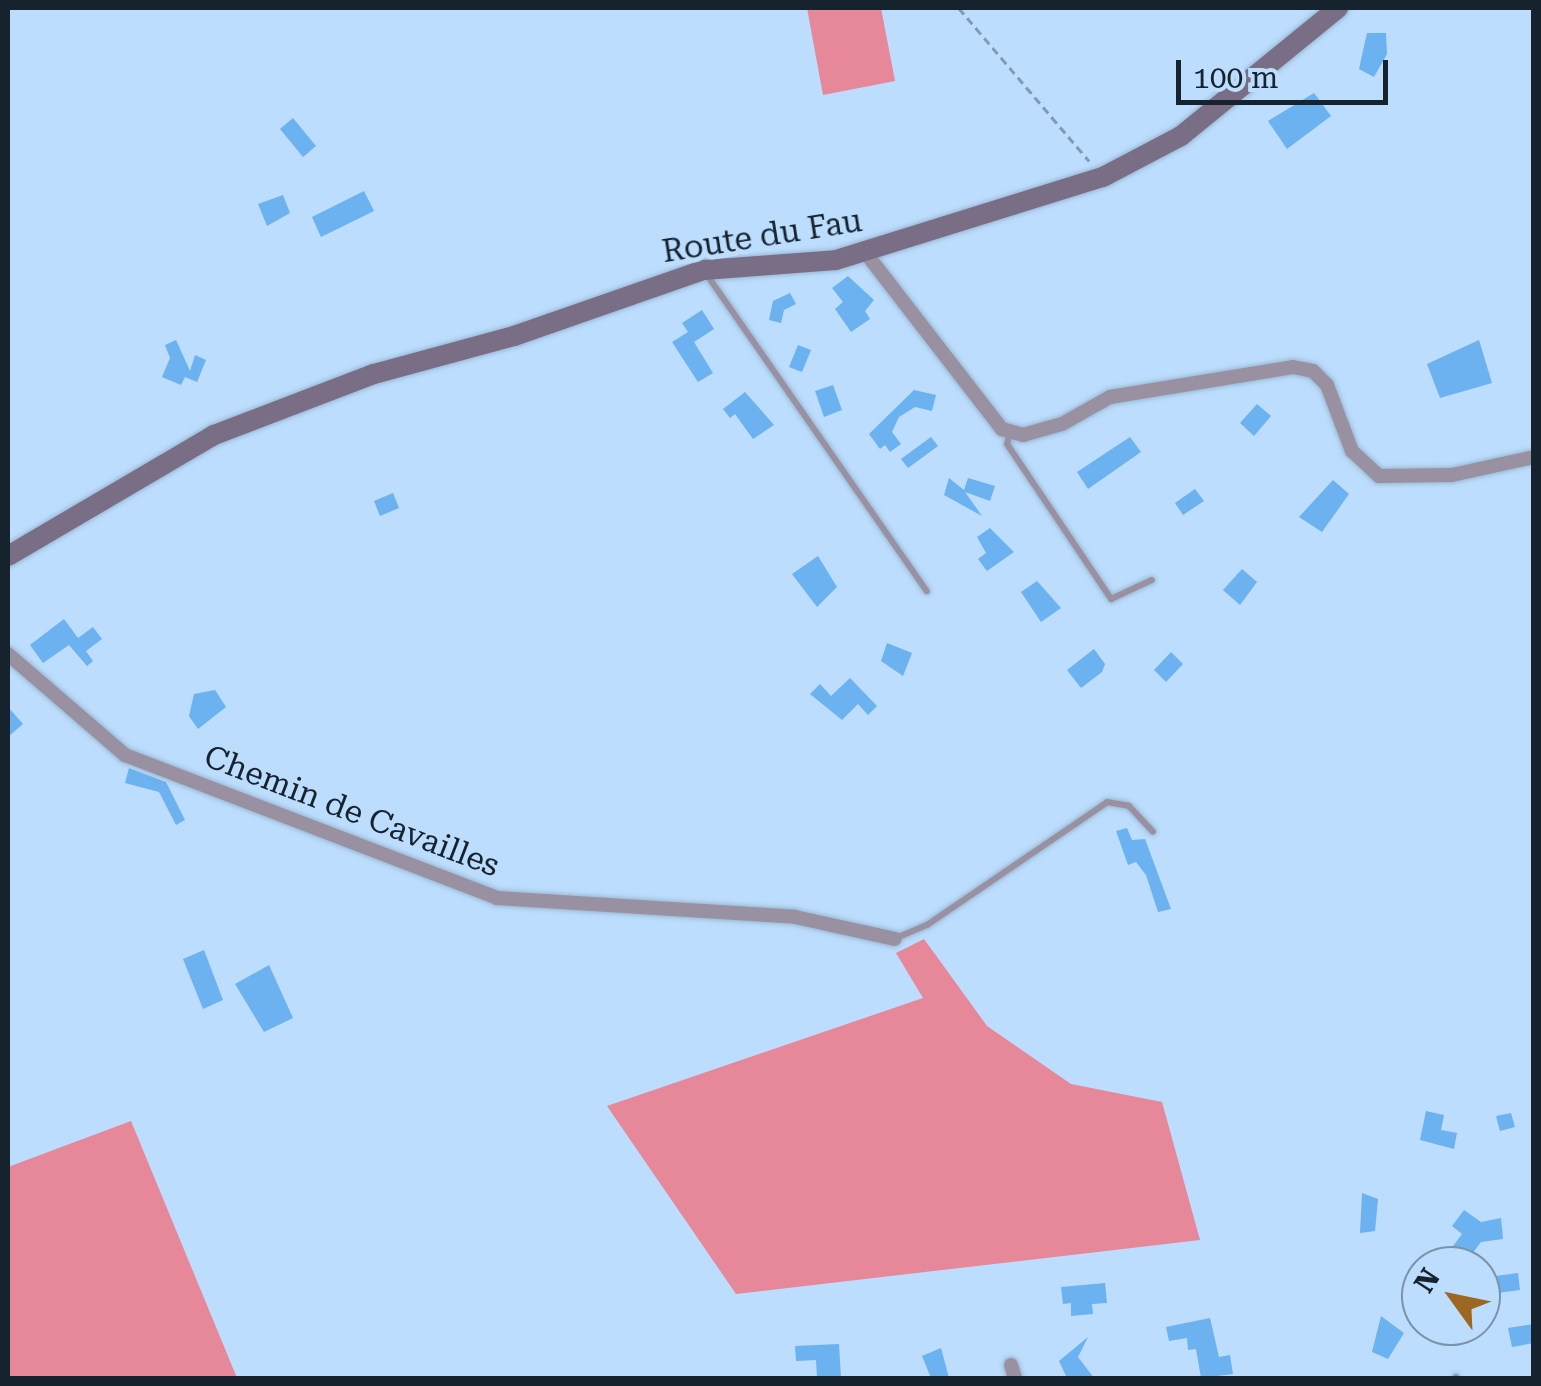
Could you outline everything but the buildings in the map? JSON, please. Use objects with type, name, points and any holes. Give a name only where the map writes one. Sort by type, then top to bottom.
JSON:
[{"type":"street","name":"Route du Fau","points":[[8,556],[214,436],[442,350],[514,336],[608,298],[704,270],[865,252],[1103,177],[1182,136],[1338,8]]},
{"type":"street","points":[[865,252],[1002,429],[1010,432],[1023,435],[1062,424],[1110,397],[1293,367],[1313,370],[1327,385],[1352,451],[1379,476],[1452,474],[1534,458]]},
{"type":"street","name":"Chemin de Cavailles","points":[[8,654],[125,755],[497,898],[795,916],[895,939]]},
{"type":"lane","points":[[704,270],[927,591]]},
{"type":"lane","points":[[1010,432],[1006,444],[1111,599],[1152,580]]},
{"type":"lane","points":[[895,939],[927,925],[1106,802],[1129,806],[1153,832]]},
{"type":"path","points":[[960,8],[1103,177]]},
{"type":"shaded area","points":[[807,8],[881,8],[895,81],[823,95]]},
{"type":"shaded area","points":[[924,939],[987,1026],[1071,1084],[1162,1102],[1200,1240],[736,1294],[607,1106],[923,998],[896,953]]},
{"type":"shaded area","points":[[131,1121],[237,1378],[8,1378],[8,1167]]}]
